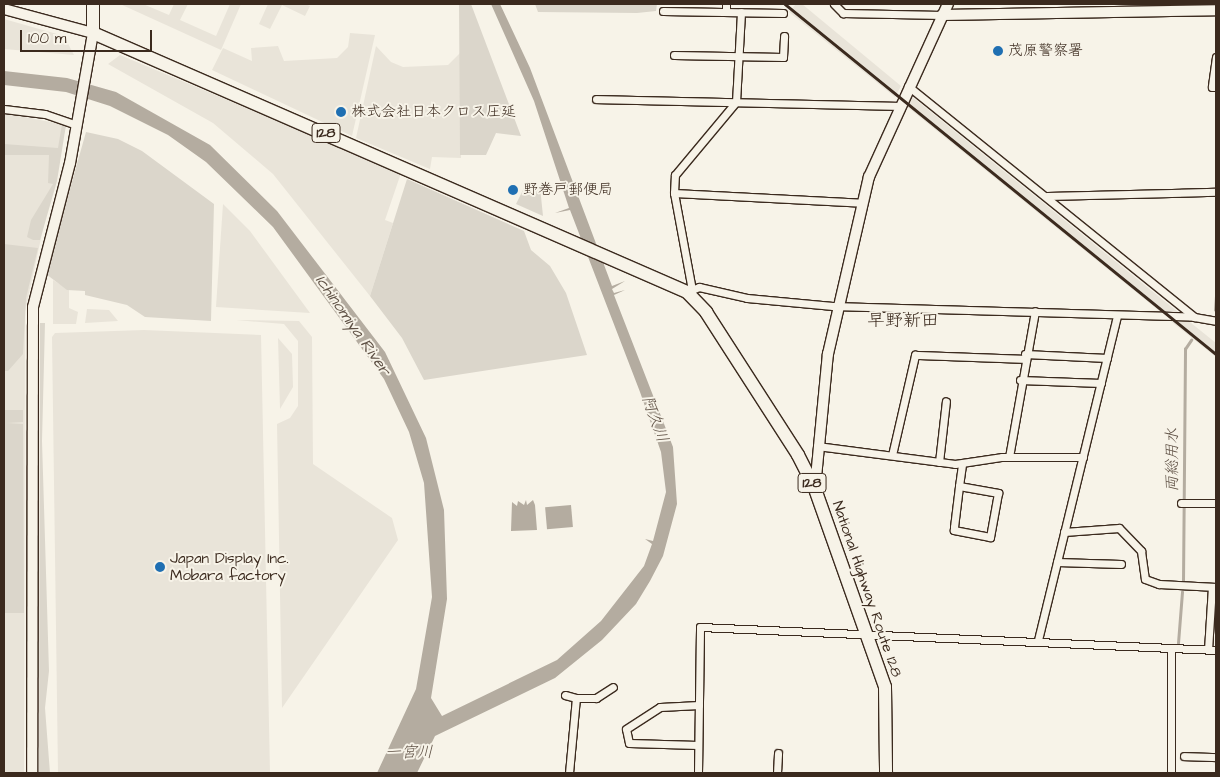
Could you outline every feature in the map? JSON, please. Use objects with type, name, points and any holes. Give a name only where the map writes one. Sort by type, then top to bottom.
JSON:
[{"type":"highway","points":[[93,4],[93,33]]},
{"type":"highway","name":"National Highway Route 128","points":[[93,33],[689,291],[706,312],[798,455],[815,489],[865,636],[885,687],[886,773]]},
{"type":"street","points":[[726,4],[726,12]]},
{"type":"street","points":[[834,4],[843,13],[942,15],[1145,7],[1216,10]]},
{"type":"street","points":[[815,489],[817,446],[839,306],[862,203],[898,106],[948,4]]},
{"type":"street","points":[[663,11],[677,7],[726,12],[783,13]]},
{"type":"street","points":[[4,9],[93,33],[77,123],[33,307],[32,773]]},
{"type":"street","points":[[740,12],[736,102],[681,164],[674,193],[689,291],[699,287],[747,298],[839,306],[1194,317],[1216,321]]},
{"type":"street","points":[[674,55],[783,57],[784,36]]},
{"type":"street","points":[[1216,57],[1212,87],[1216,87]]},
{"type":"street","points":[[908,86],[1047,196],[1194,317]]},
{"type":"street","points":[[596,100],[898,106]]},
{"type":"street","points":[[4,109],[45,114],[77,123]]},
{"type":"street","points":[[1047,196],[1216,192]]},
{"type":"street","points":[[674,193],[862,203]]},
{"type":"street","points":[[1009,457],[1020,380],[1035,311]]},
{"type":"street","points":[[1038,640],[1117,315]]},
{"type":"street","points":[[892,455],[915,355],[1107,358]]},
{"type":"street","points":[[1020,380],[1102,383]]},
{"type":"street","points":[[939,462],[946,401]]},
{"type":"street","points":[[817,446],[962,464],[1009,457],[1083,457]]},
{"type":"street","points":[[959,486],[998,493],[990,537],[954,530],[959,486],[962,464]]},
{"type":"street","points":[[1184,502],[1216,503]]},
{"type":"street","points":[[1064,532],[1119,528],[1141,550],[1145,578],[1159,584],[1214,587],[1208,650]]},
{"type":"street","points":[[1057,562],[1122,564]]},
{"type":"street","points":[[698,773],[700,627],[865,636],[1038,640],[1216,650]]},
{"type":"street","points":[[1171,773],[1172,648]]},
{"type":"street","points":[[566,695],[576,698],[596,698],[613,688]]},
{"type":"street","points":[[569,773],[576,698]]},
{"type":"street","points":[[698,745],[629,743],[626,735],[630,723],[660,707],[699,705]]},
{"type":"street","points":[[778,753],[778,773]]},
{"type":"street","points":[[1184,756],[1216,757]]},
{"type":"shaded area","points":[[120,4],[143,4],[169,15],[174,4],[188,4],[180,20],[216,36],[230,4],[241,4],[221,50]]},
{"type":"shaded area","points":[[268,4],[305,4],[310,6],[305,16],[282,5],[270,29],[259,24]]},
{"type":"shaded area","points":[[459,4],[471,4],[521,136],[496,133],[486,155],[460,155]]},
{"type":"shaded area","points":[[535,4],[657,4],[656,11],[637,13],[538,12]]},
{"type":"shaded area","points":[[796,4],[802,4],[901,86],[895,97],[789,12]]},
{"type":"shaded area","points":[[4,19],[64,36],[74,55],[4,49]]},
{"type":"shaded area","points":[[350,33],[375,35],[352,136],[212,70],[223,48],[252,61],[251,48],[278,46],[284,61],[337,58],[348,47]]},
{"type":"shaded area","points":[[376,46],[391,62],[403,67],[448,65],[460,53],[461,158],[432,157],[430,169],[356,138]]},
{"type":"shaded area","points":[[120,55],[401,173],[385,220],[393,223],[370,296],[273,174],[213,123],[108,64]]},
{"type":"shaded area","points":[[910,95],[1182,315],[1175,324],[903,104]]},
{"type":"shaded area","points":[[4,113],[66,125],[25,311],[24,773],[4,773]]},
{"type":"shaded area","points":[[62,124],[66,125],[57,181],[40,240],[33,240],[27,237],[31,220],[53,184],[48,183],[49,155],[4,155],[4,144],[58,148]]},
{"type":"shaded area","points":[[86,132],[118,139],[142,151],[214,204],[211,321],[145,317],[127,305],[85,295],[85,291],[67,290],[46,274]]},
{"type":"shaded area","points":[[407,179],[524,231],[531,250],[550,266],[566,293],[587,355],[424,380],[402,338],[370,296]]},
{"type":"shaded area","points":[[527,182],[540,187],[543,216],[516,204]]},
{"type":"shaded area","points":[[223,204],[250,231],[310,313],[216,307]]},
{"type":"shaded area","points":[[4,244],[38,248],[26,298],[23,354],[8,371],[4,371]]},
{"type":"shaded area","points":[[53,280],[69,290],[69,308],[78,312],[76,324],[53,324]]},
{"type":"shaded area","points":[[87,309],[109,310],[118,321],[85,323]]},
{"type":"shaded area","points":[[1168,319],[1186,319],[1216,343],[1216,357]]},
{"type":"shaded area","points":[[236,320],[299,321],[312,337],[313,464],[392,518],[398,540],[282,708],[277,424],[290,418],[298,406],[298,341],[284,324]]},
{"type":"shaded area","points":[[40,323],[45,323],[42,441],[49,671],[45,708],[50,773],[39,773]]},
{"type":"shaded area","name":"Japan Display Inc. Mobara factory","points":[[144,330],[261,335],[270,773],[58,773],[52,337],[55,333]]},
{"type":"shaded area","points":[[278,338],[292,354],[293,387],[280,409]]},
{"type":"shaded area","points":[[4,410],[23,410],[23,422],[7,423],[23,424],[24,613],[4,613]]},
{"type":"water","points":[[491,4],[500,4],[530,68],[612,286],[625,281],[612,289],[614,293],[625,290],[614,295],[673,447],[677,504],[663,556],[650,581],[636,604],[602,640],[555,678],[435,736],[417,773],[377,773],[416,689],[432,597],[424,483],[409,432],[384,379],[273,227],[206,162],[168,135],[110,106],[66,92],[4,85],[4,71],[67,78],[116,92],[210,145],[277,211],[385,352],[426,438],[444,510],[447,599],[431,698],[442,716],[557,660],[601,621],[644,566],[652,544],[645,539],[653,541],[666,492],[661,452],[570,210],[555,213],[569,208],[534,101]]},
{"type":"water","points":[[526,500],[527,505],[533,500],[535,505],[537,530],[511,531],[512,502],[517,506],[518,501],[524,505]]},
{"type":"water","points":[[571,505],[573,527],[547,529],[545,507]]},
{"type":"waterway","name":"両総用水","points":[[1215,310],[1216,297]]},
{"type":"waterway","name":"両総用水","points":[[1183,582],[1185,349],[1191,340]]},
{"type":"waterway","name":"両総用水","points":[[1178,643],[1182,592]]},
{"type":"railway","points":[[785,4],[1216,354]]},
{"type":"place","name":"茂原警察署","points":[[998,51]]},
{"type":"place","name":"株式会社日本クロス圧延","points":[[341,112]]},
{"type":"place","name":"野巻戸郵便局","points":[[513,190]]},
{"type":"place","name":"Japan Display Inc. Mobara factory","points":[[160,567]]},
{"type":"district","name":"早野新田","points":[[903,321]]},
{"type":"water label","name":"Ichinomiya River","points":[[353,325]]},
{"type":"water label","name":"阿久川","points":[[655,419]]},
{"type":"water label","name":"一宮川","points":[[409,752]]}]
